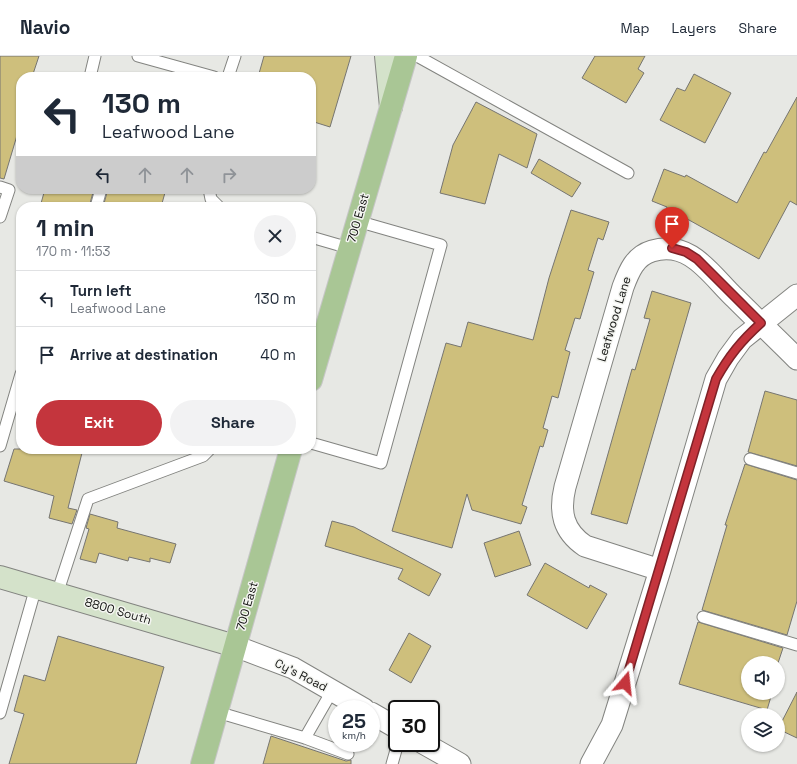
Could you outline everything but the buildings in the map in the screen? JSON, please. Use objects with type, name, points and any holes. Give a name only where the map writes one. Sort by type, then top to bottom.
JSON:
[{"type":"main road","name":"700 East","points":[[316,363],[406,56]]},
{"type":"main road","name":"700 East","points":[[202,764],[290,454]]},
{"type":"street","points":[[386,56],[391,107]]},
{"type":"street","name":"Leafwood Lane","points":[[660,570],[590,548],[576,539],[569,531],[564,520],[562,498],[623,287],[632,265],[640,257],[660,248],[672,248],[686,252],[697,259],[797,359]]},
{"type":"street","points":[[591,764],[612,725],[660,570],[716,379],[728,358],[742,339],[797,295]]},
{"type":"street","name":"8800 South","points":[[0,577],[235,646]]},
{"type":"street","name":"Cy's Road","points":[[235,646],[293,668],[348,700]]},
{"type":"street","points":[[439,752],[460,764]]},
{"type":"lane","points":[[91,72],[95,56]]},
{"type":"lane","points":[[138,56],[196,72]]},
{"type":"lane","points":[[230,72],[235,56]]},
{"type":"lane","points":[[417,56],[628,173]]},
{"type":"lane","points":[[0,187],[9,190],[0,218]]},
{"type":"lane","points":[[316,444],[381,463],[442,245],[357,221]]},
{"type":"lane","points":[[316,238],[349,248]]},
{"type":"lane","points":[[0,446],[16,391]]},
{"type":"lane","points":[[58,594],[88,499],[205,454]]},
{"type":"lane","points":[[750,459],[797,473]]},
{"type":"lane","points":[[0,713],[36,587]]},
{"type":"lane","points":[[703,617],[797,645]]},
{"type":"lane","points":[[305,738],[332,691]]},
{"type":"lane","points":[[217,712],[305,738],[348,754]]},
{"type":"lane","points":[[392,764],[395,752]]},
{"type":"route","points":[[625,683],[716,379],[728,358],[742,339],[761,323],[734,298],[697,259],[686,252],[672,248]]}]
